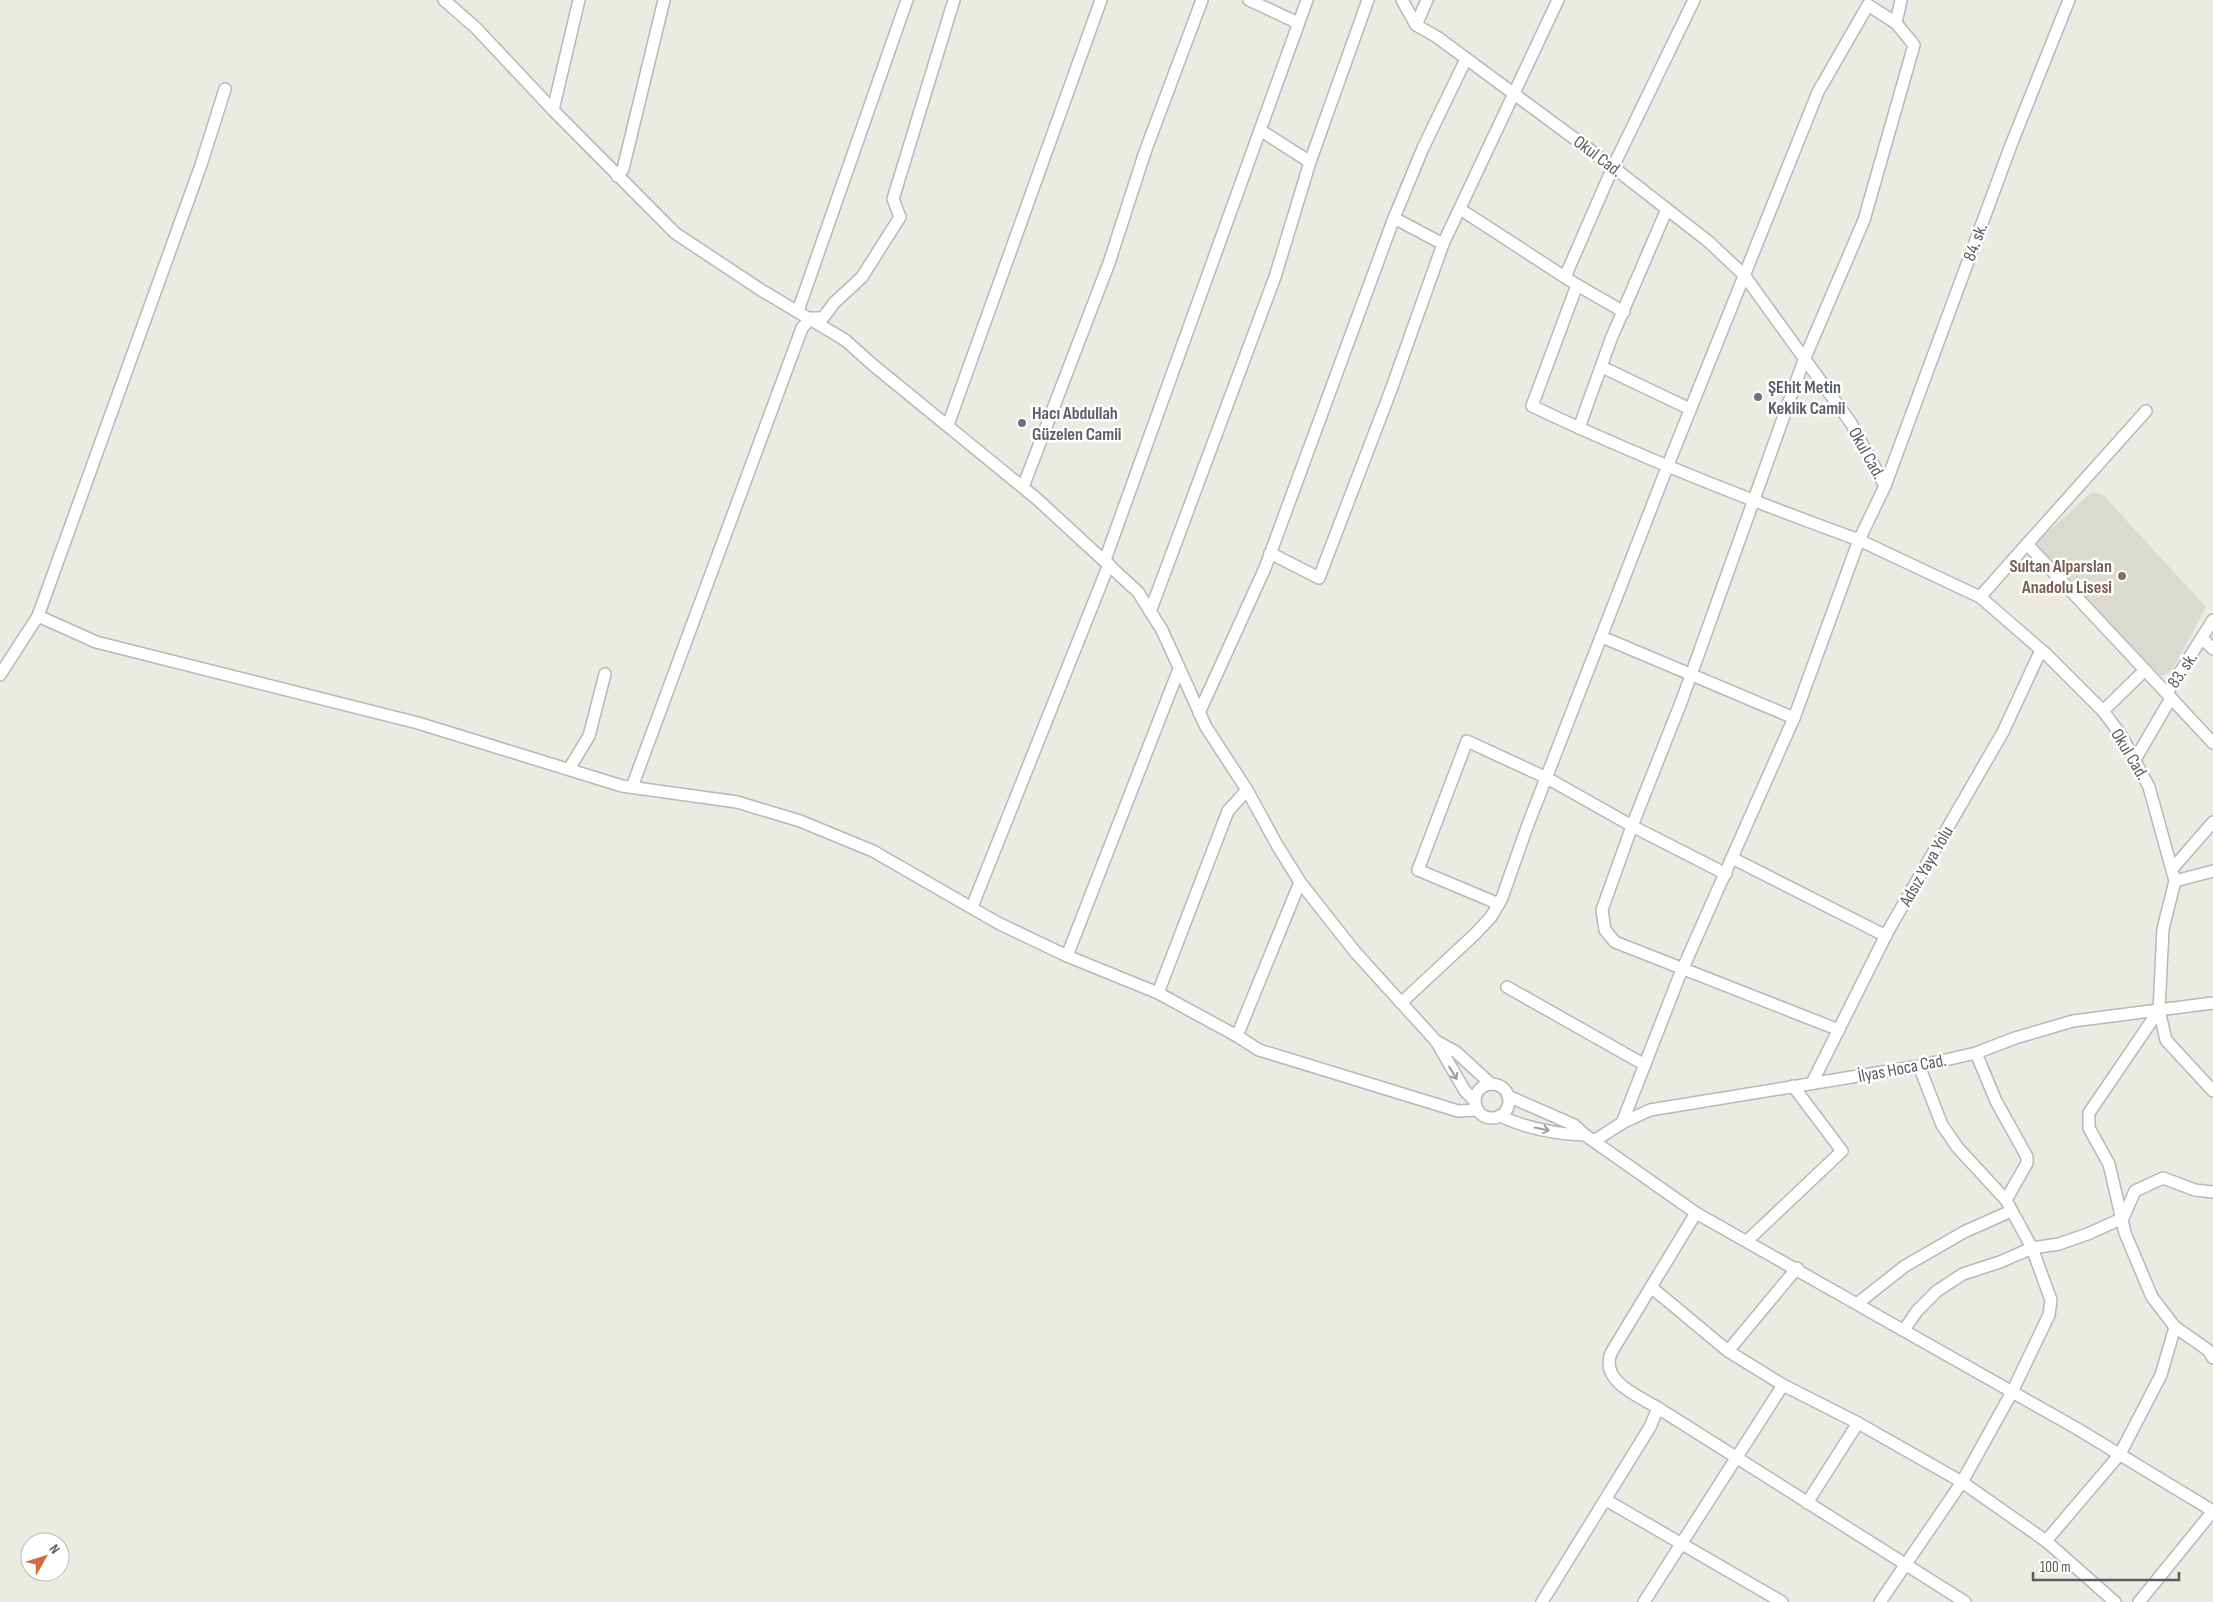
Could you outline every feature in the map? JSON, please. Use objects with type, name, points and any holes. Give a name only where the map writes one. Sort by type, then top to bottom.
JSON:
[{"type":"street","points":[[444,0],[476,28],[617,176],[675,233],[761,290],[811,318],[845,340],[1023,487],[1138,592],[1162,630],[1206,727],[1247,790],[1300,882],[1356,953],[1436,1041],[1464,1091],[1476,1106],[1488,1118],[1500,1116],[1507,1109],[1508,1096]]},
{"type":"street","points":[[553,110],[579,0]]},
{"type":"street","points":[[617,176],[623,169],[664,0]]},
{"type":"street","points":[[798,311],[907,0]]},
{"type":"street","points":[[632,788],[802,328],[811,318],[823,318],[834,304],[862,278],[900,218],[893,199],[954,0]]},
{"type":"street","points":[[948,425],[1100,0]]},
{"type":"street","points":[[1023,487],[1109,263],[1145,152],[1202,0]]},
{"type":"street","points":[[1249,0],[1298,22]]},
{"type":"street","points":[[972,907],[1107,562],[1307,0]]},
{"type":"street","points":[[1150,612],[1276,277],[1310,162],[1368,0]]},
{"type":"street","name":"Okul Cad.","points":[[1402,0],[1416,25],[1466,59],[1613,167],[1709,242],[1744,275],[1851,424],[1885,486],[1860,540],[1980,597],[2041,650],[2103,711],[2136,758],[2149,787],[2176,880],[2163,929],[2159,1010],[2166,1040],[2213,1091]]},
{"type":"street","points":[[1416,25],[1427,0]]},
{"type":"street","points":[[1270,553],[1319,578],[1391,390],[1443,244],[1558,0]]},
{"type":"street","points":[[1565,277],[1613,167],[1694,0]]},
{"type":"street","points":[[1896,23],[1901,0]]},
{"type":"street","name":"84. sk.","points":[[1885,486],[1967,262],[2049,46],[2069,0]]},
{"type":"street","points":[[1401,1003],[1475,934],[1499,904],[1668,465],[1818,92],[1868,5],[1896,23],[1914,45],[1864,220],[1804,360],[1690,675],[1603,904],[1602,920],[1605,930],[1615,942],[1621,945],[1839,1030]]},
{"type":"street","points":[[1199,713],[1270,553],[1394,218],[1423,148],[1466,59]]},
{"type":"street","points":[[0,675],[38,616],[201,165],[225,89]]},
{"type":"street","points":[[1260,130],[1310,162]]},
{"type":"street","points":[[1460,209],[1577,285],[1624,312]]},
{"type":"street","points":[[1579,428],[1667,209]]},
{"type":"street","points":[[1394,218],[1443,244]]},
{"type":"street","points":[[1577,285],[1532,406],[1579,428],[1752,501],[1860,540],[1794,718],[1682,970],[1622,1123]]},
{"type":"street","points":[[1602,367],[1690,409]]},
{"type":"street","points":[[1980,597],[2146,411]]},
{"type":"street","points":[[2027,544],[2213,743]]},
{"type":"street","points":[[38,616],[96,642],[418,723],[632,788],[737,802],[800,821],[874,851],[998,923],[1067,956],[1158,993],[1238,1036],[1259,1050],[1293,1062],[1458,1111],[1476,1106]]},
{"type":"street","name":"83. sk.","points":[[2136,758],[2213,620]]},
{"type":"street","points":[[1602,638],[1794,718]]},
{"type":"street","points":[[2202,639],[2213,649]]},
{"type":"street","name":"Adsız Yaya Yolu","points":[[1812,1082],[1886,936],[2003,732],[2041,650]]},
{"type":"street","points":[[1067,956],[1179,669]]},
{"type":"street","points":[[2103,711],[2144,670]]},
{"type":"street","points":[[569,769],[589,736],[605,674]]},
{"type":"street","points":[[1499,904],[1418,870],[1467,741],[1547,778],[1632,826],[1726,874]]},
{"type":"street","points":[[1158,993],[1228,811],[1247,790]]},
{"type":"street","points":[[2173,868],[2213,822]]},
{"type":"street","points":[[1732,858],[1886,936]]},
{"type":"street","points":[[2176,880],[2213,870]]},
{"type":"street","points":[[1238,1036],[1300,882]]},
{"type":"street","points":[[1507,987],[1645,1066]]},
{"type":"street","name":"İlyas Hoca Cad.","points":[[1590,1138],[1650,1110],[1919,1066],[1976,1053],[2015,1038],[2073,1021],[2213,1004]]},
{"type":"street","points":[[2159,1010],[2090,1113],[2088,1120],[2089,1128],[2109,1164],[2125,1233],[2152,1297],[2175,1327],[2208,1350],[2213,1358]]},
{"type":"street","points":[[1436,1041],[1456,1052],[1491,1084],[1500,1086],[1508,1096],[1574,1125],[1696,1213],[1748,1240],[2120,1454],[2213,1511],[2140,1602]]},
{"type":"street","points":[[1858,1303],[1905,1266],[2008,1205],[2027,1163],[2027,1157],[1996,1101],[1976,1053]]},
{"type":"street","points":[[1880,1602],[1962,1482],[2012,1392],[2049,1315],[2051,1300],[2032,1248],[2008,1205],[1958,1148],[1942,1125],[1919,1066]]},
{"type":"street","points":[[1476,1106],[1479,1089],[1491,1084]]},
{"type":"street","points":[[1748,1240],[1842,1150],[1793,1086]]},
{"type":"street","points":[[1500,1116],[1516,1124],[1590,1138]]},
{"type":"street","points":[[1904,1330],[1917,1311],[1937,1291],[1963,1274],[2000,1262],[2032,1248],[2067,1242],[2123,1218],[2135,1191],[2163,1178],[2196,1190],[2213,1192]]},
{"type":"street","points":[[1696,1213],[1611,1353],[1609,1368],[1614,1379],[1965,1602]]},
{"type":"street","points":[[1728,1351],[1797,1268]]},
{"type":"street","points":[[1652,1287],[1728,1351],[1783,1385],[1858,1423],[1962,1482],[2046,1541],[2115,1602]]},
{"type":"street","points":[[2046,1541],[2120,1454],[2160,1376],[2175,1327]]},
{"type":"street","points":[[1644,1602],[1783,1385]]},
{"type":"street","points":[[1542,1602],[1650,1427],[1658,1408]]},
{"type":"street","points":[[1807,1503],[1858,1423]]},
{"type":"street","points":[[1606,1500],[1782,1602]]},
{"type":"shaded area","name":"Sultan Alparslan Anadolu Lisesi","points":[[2091,493],[2102,494],[2206,607],[2171,672],[2161,676],[2037,546],[2038,541]]},
{"type":"place","name":"ŞEhit Metin Keklik Camii","points":[[1758,397]]},
{"type":"place","name":"Hacı Abdullah Güzelen Camii","points":[[1022,423]]},
{"type":"place","name":"Sultan Alparslan Anadolu Lisesi","points":[[2122,576]]}]
